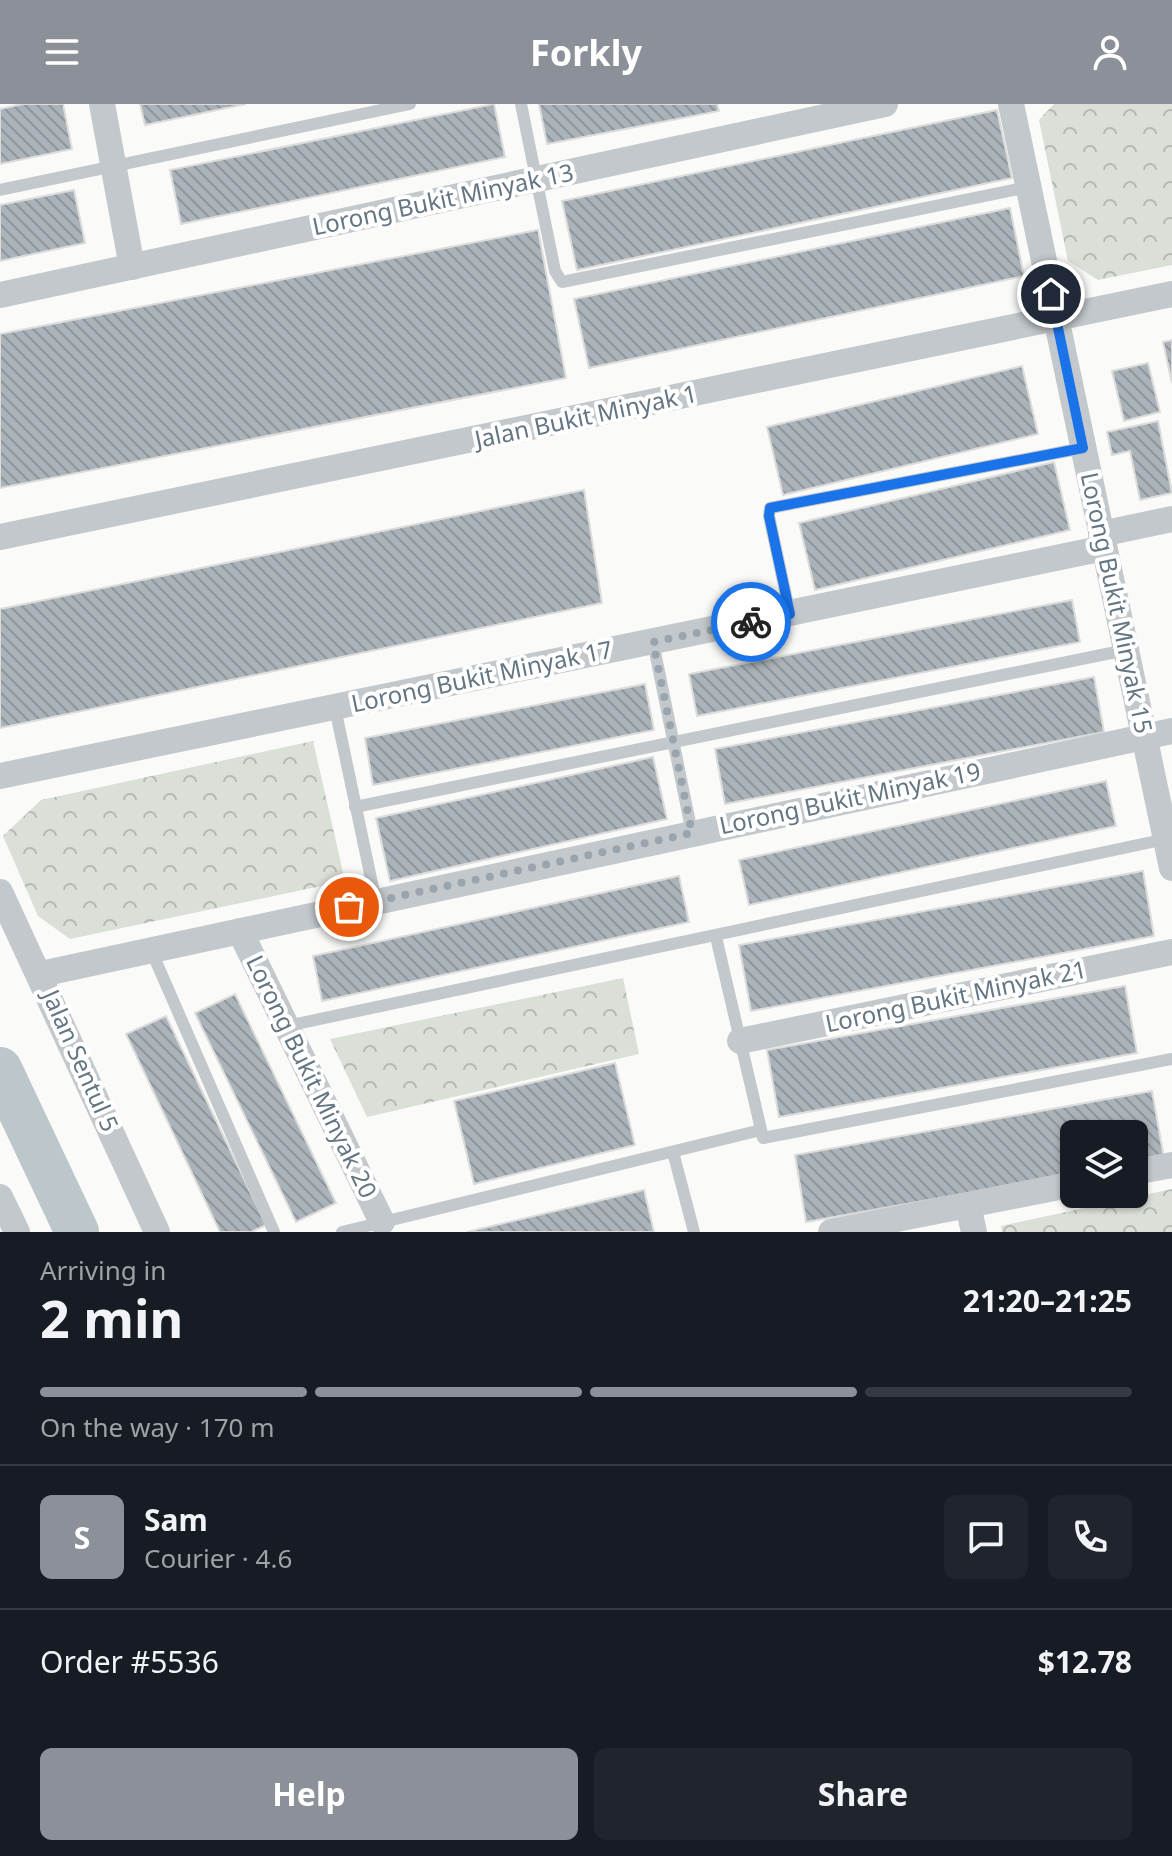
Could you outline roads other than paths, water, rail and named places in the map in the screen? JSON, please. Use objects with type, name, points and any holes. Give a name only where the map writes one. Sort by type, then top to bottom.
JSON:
[{"type":"street","points":[[102,104],[132,267]]},
{"type":"street","name":"Lorong Bukit Minyak 13","points":[[0,295],[885,104]]},
{"type":"street","name":"Lorong Bukit Minyak 15","points":[[1011,104],[1172,868]]},
{"type":"street","name":"Jalan Bukit Minyak 1","points":[[0,537],[1172,294]]},
{"type":"street","name":"Lorong Bukit Minyak 17","points":[[0,776],[790,614],[1103,541],[1172,519]]},
{"type":"street","name":"Lorong Bukit Minyak 19","points":[[41,974],[1172,731]]},
{"type":"street","name":"Jalan Sentul 5","points":[[0,892],[41,974],[157,1232]]},
{"type":"street","name":"Lorong Bukit Minyak 20","points":[[240,931],[382,1222]]},
{"type":"street","name":"Lorong Bukit Minyak 21","points":[[740,1041],[1172,952]]},
{"type":"street","points":[[1148,1169],[1172,1165]]},
{"type":"street","points":[[831,1232],[1060,1187]]},
{"type":"street","points":[[0,1197],[17,1232]]},
{"type":"street","points":[[968,1205],[974,1232]]},
{"type":"lane","points":[[0,190],[410,104]]},
{"type":"lane","points":[[521,104],[555,271],[562,282],[571,283],[1029,187]]},
{"type":"lane","points":[[790,614],[769,516],[770,508],[1083,448]]},
{"type":"lane","points":[[653,642],[692,833]]},
{"type":"lane","points":[[355,807],[1126,650]]},
{"type":"lane","points":[[335,708],[376,902]]},
{"type":"lane","points":[[287,1026],[1166,839]]},
{"type":"lane","points":[[716,937],[763,1138],[1172,1059]]},
{"type":"lane","points":[[151,950],[274,1232]]},
{"type":"lane","points":[[342,1232],[761,1130]]},
{"type":"lane","points":[[673,1152],[694,1232]]},
{"type":"waterway","points":[[0,1069],[77,1232]]}]
